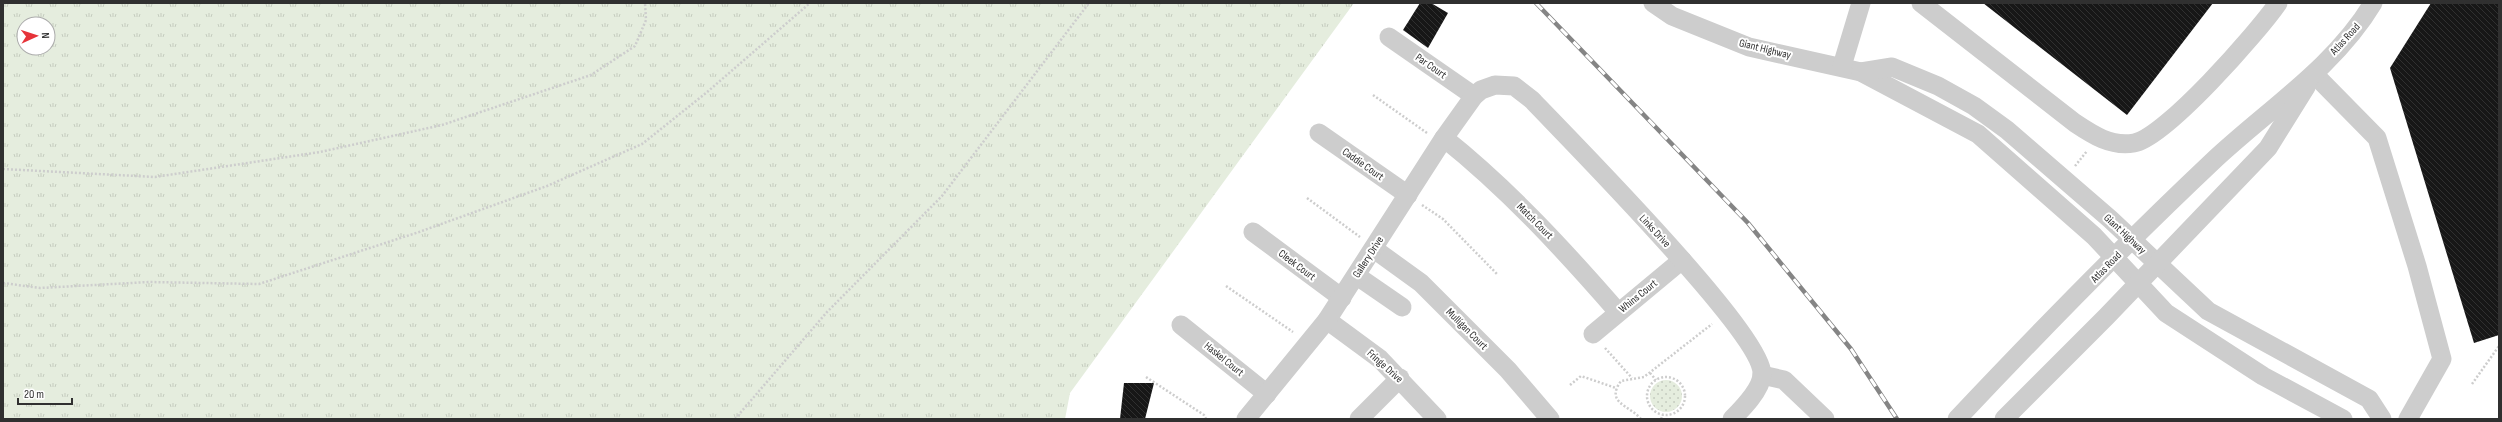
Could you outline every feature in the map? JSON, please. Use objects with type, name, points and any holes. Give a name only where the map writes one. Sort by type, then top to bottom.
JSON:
[{"type":"street","name":"Giant Highway","points":[[1653,3],[1672,16],[1749,47],[1842,66],[1861,72],[1978,134],[2094,236],[2166,313],[2263,376],[2343,419]]},
{"type":"street","points":[[1842,66],[1861,3]]},
{"type":"street","points":[[1921,3],[2075,124],[2096,137],[2118,144],[2135,143],[2156,134],[2207,86],[2278,3]]},
{"type":"street","name":"Atlas Road","points":[[1957,419],[2132,240],[2250,126],[2314,74],[2364,18],[2373,3]]},
{"type":"street","name":"Par Court","points":[[1389,37],[1478,93]]},
{"type":"street","name":"Giant Highway","points":[[1861,72],[1892,67],[1938,86],[1974,106],[2007,130],[2065,180],[2208,311],[2369,400],[2382,419]]},
{"type":"street","points":[[2314,74],[2377,138],[2419,273],[2442,359],[2408,419]]},
{"type":"street","name":"Atlas Road","points":[[2004,419],[2158,264],[2268,148],[2314,74]]},
{"type":"street","name":"Links Drive","points":[[1478,93],[1495,85],[1514,86],[1532,100],[1682,260],[1726,313],[1759,358],[1762,375]]},
{"type":"street","name":"Gallery Drive","points":[[1246,419],[1327,320],[1374,249],[1442,140],[1478,93]]},
{"type":"street","name":"Caddie Court","points":[[1319,134],[1408,195]]},
{"type":"street","name":"Match Court","points":[[1442,140],[1480,167],[1565,251],[1618,312]]},
{"type":"street","name":"Cleek Court","points":[[1253,232],[1342,298]]},
{"type":"street","name":"Mulligan Court","points":[[1374,249],[1421,284],[1438,300],[1508,370],[1550,419]]},
{"type":"street","name":"Whins Court","points":[[1593,334],[1682,260]]},
{"type":"street","points":[[1356,276],[1402,307]]},
{"type":"street","name":"Fringe Drive","points":[[1327,320],[1380,358],[1437,419]]},
{"type":"street","name":"Haskel Court","points":[[1181,325],[1267,394]]},
{"type":"street","points":[[1732,419],[1750,401],[1762,375],[1784,380],[1825,419]]},
{"type":"street","points":[[1358,419],[1400,378]]},
{"type":"path","points":[[3,169],[154,177],[320,152],[442,125],[591,74],[635,46],[646,20],[645,3]]},
{"type":"path","points":[[3,283],[40,288],[150,282],[259,284],[419,232],[547,186],[642,144],[706,93],[810,3]]},
{"type":"path","points":[[735,419],[827,312],[942,196],[1089,3]]},
{"type":"path","points":[[1373,95],[1442,140]]},
{"type":"path","points":[[2065,180],[2096,137]]},
{"type":"path","points":[[1408,195],[1443,219],[1498,275]]},
{"type":"path","points":[[1307,198],[1357,234],[1374,249]]},
{"type":"path","points":[[1226,286],[1309,343]]},
{"type":"path","points":[[1616,388],[1622,381],[1632,378],[1644,378],[1726,313]]},
{"type":"path","points":[[1593,334],[1632,378]]},
{"type":"path","points":[[2472,384],[2499,346]]},
{"type":"path","points":[[1650,372],[1656,380]]},
{"type":"path","points":[[1570,385],[1581,376],[1616,388]]},
{"type":"path","points":[[1146,377],[1204,415],[1206,419]]},
{"type":"path","points":[[1663,377],[1676,380],[1680,384],[1685,395],[1681,408],[1675,413],[1662,415],[1653,410],[1647,399],[1650,386],[1656,380],[1663,377]]},
{"type":"path","points":[[1616,388],[1620,404],[1635,412],[1641,419]]},
{"type":"path","points":[[1661,419],[1662,415]]},
{"type":"green space","points":[[3,3],[1354,3],[1070,393],[1065,419],[3,419]]},
{"type":"green space","points":[[1663,380],[1669,380],[1679,387],[1682,396],[1681,402],[1675,409],[1669,412],[1663,412],[1653,405],[1650,399],[1650,393],[1657,383]]},
{"type":"building","points":[[1420,3],[1431,3],[1448,13],[1428,48],[1403,30]]},
{"type":"building","points":[[1983,3],[2213,3],[2127,115]]},
{"type":"building","points":[[2431,3],[2499,3],[2499,335],[2474,343],[2390,68]]},
{"type":"building","points":[[1124,383],[1154,383],[1145,419],[1120,419]]},
{"type":"railway","points":[[1536,3],[1748,223],[1851,349],[1897,419]]}]
